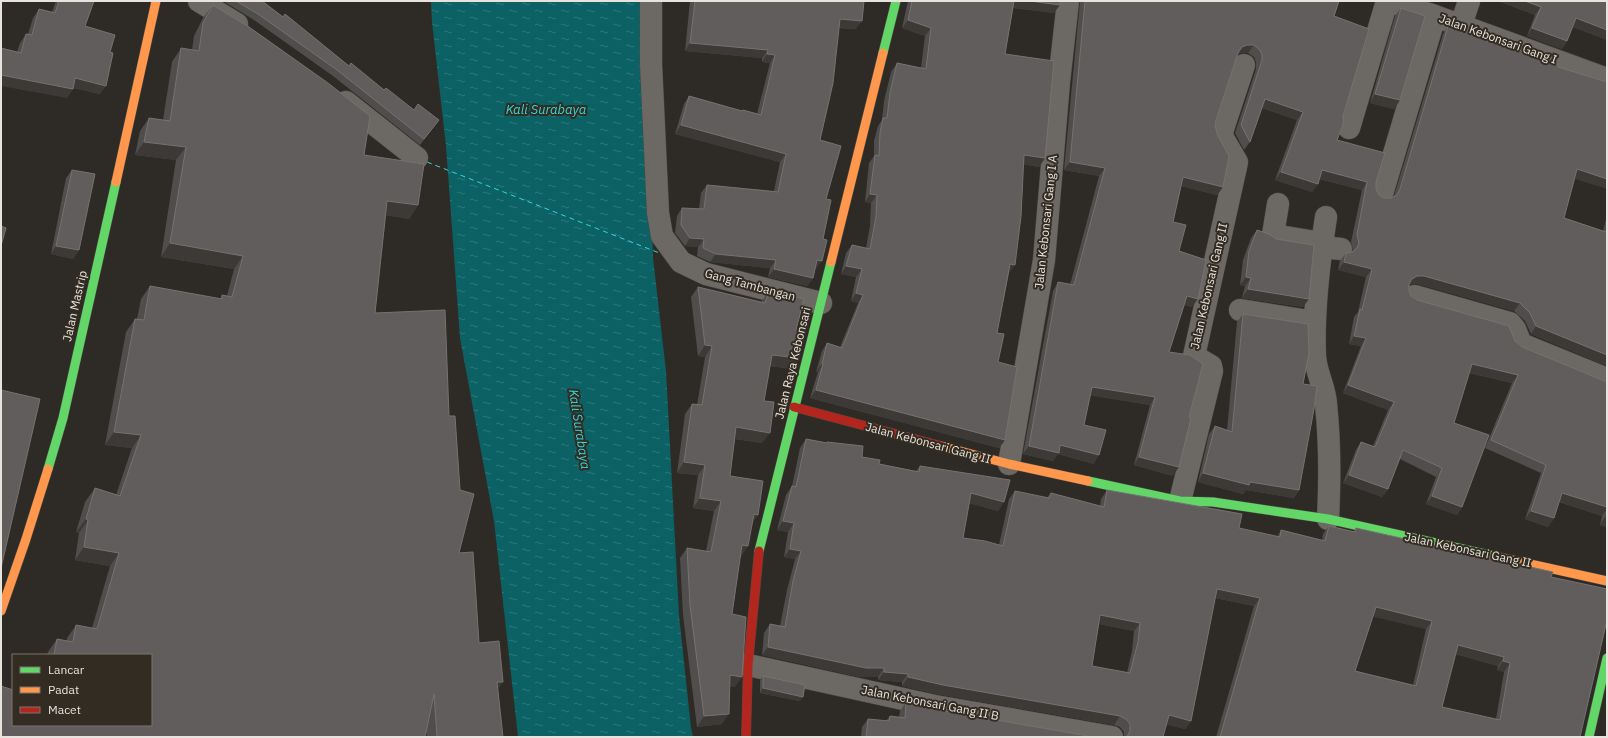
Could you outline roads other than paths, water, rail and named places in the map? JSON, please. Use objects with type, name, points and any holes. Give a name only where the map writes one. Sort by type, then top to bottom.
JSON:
[{"type":"main road","name":"Jalan Mastrip","points":[[1,611],[26,539],[63,418],[156,1]]},
{"type":"main road","name":"Jalan Raya Kebonsari","points":[[746,737],[748,665],[759,550],[896,1]]},
{"type":"main road","name":"Jalan Kebonsari Gang II","points":[[794,407],[1009,464],[1180,501],[1213,502],[1328,519],[1607,580]]},
{"type":"main road","points":[[1589,737],[1607,658]]},
{"type":"street","points":[[199,1],[253,34]]},
{"type":"street","name":"Gang Tambangan","points":[[651,1],[651,64],[658,213],[662,236],[681,262],[706,274],[821,303]]},
{"type":"street","name":"Jalan Kebonsari Gang I A","points":[[1009,464],[1044,260],[1059,82],[1068,1]]},
{"type":"street","points":[[1349,128],[1388,1]]},
{"type":"street","name":"Jalan Kebonsari Gang I","points":[[1388,1],[1461,25],[1607,79]]},
{"type":"street","points":[[1461,25],[1469,1]]},
{"type":"street","points":[[1382,194],[1435,16]]},
{"type":"street","name":"Jalan Kebonsari Gang II","points":[[1180,501],[1212,371],[1211,366],[1194,356],[1237,162],[1223,138],[1222,132],[1244,65]]},
{"type":"street","points":[[332,91],[418,158]]},
{"type":"street","points":[[1278,204],[1273,235],[1329,246]]},
{"type":"street","points":[[1326,217],[1329,246],[1315,322],[1316,357],[1326,403],[1329,436],[1331,470],[1328,519]]},
{"type":"street","points":[[1415,296],[1510,323],[1515,329],[1521,344],[1607,379]]},
{"type":"street","points":[[1240,310],[1315,322]]},
{"type":"street","name":"Jalan Kebonsari Gang II B","points":[[748,665],[935,706],[1112,737]]},
{"type":"water","name":"Kali Surabaya","points":[[431,1],[647,1],[653,258],[666,371],[679,615],[693,737],[518,737],[494,521],[460,338],[446,146]]}]
